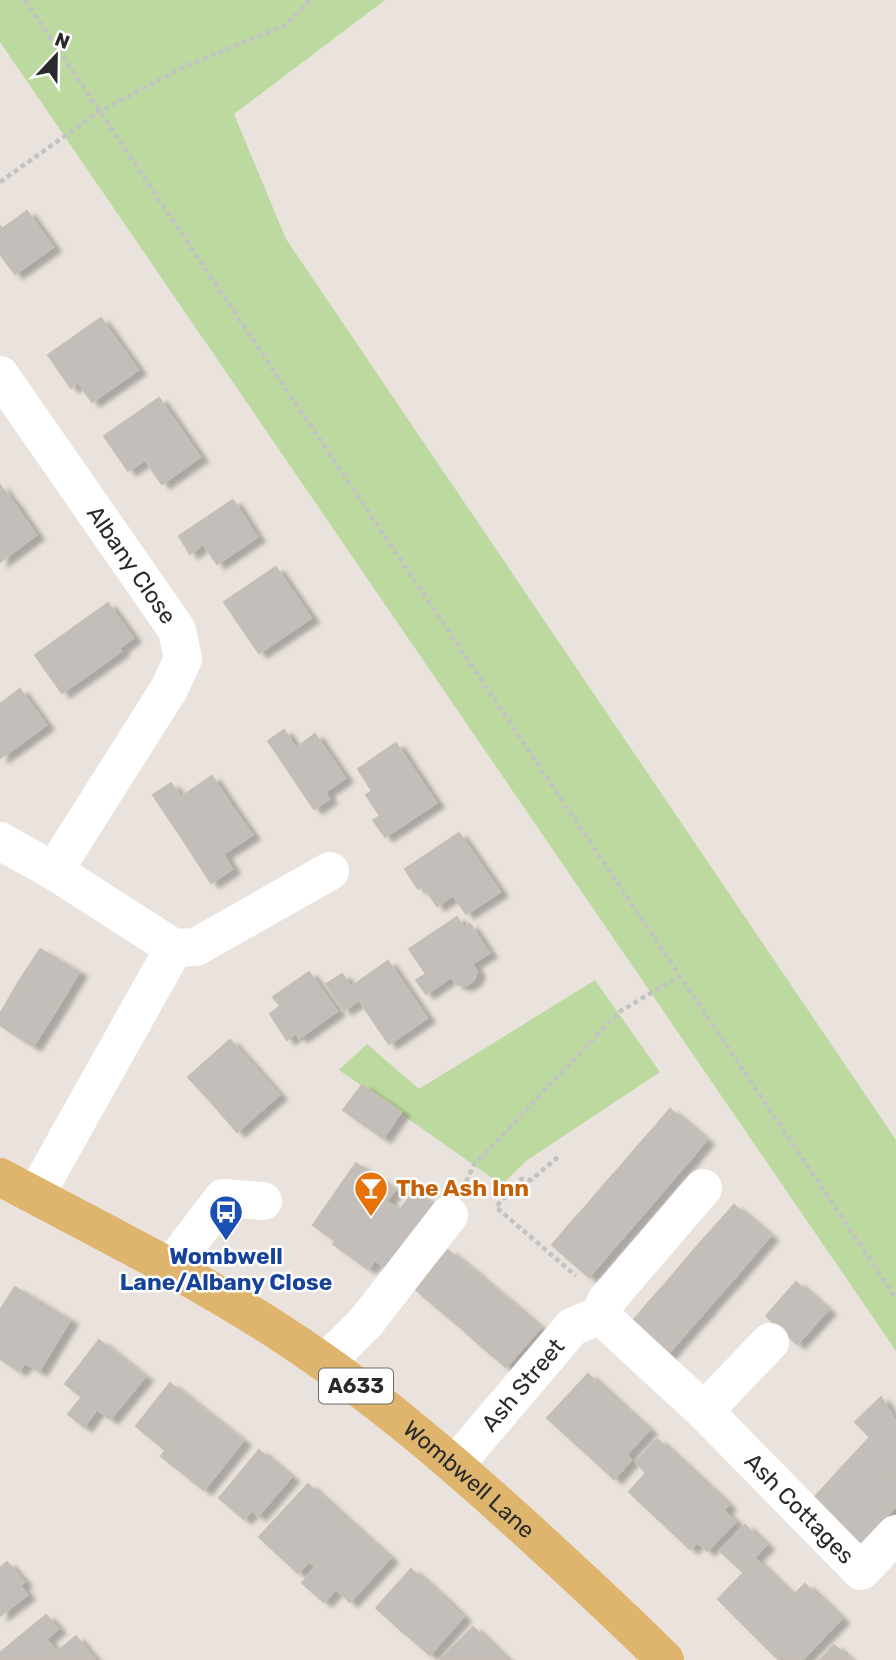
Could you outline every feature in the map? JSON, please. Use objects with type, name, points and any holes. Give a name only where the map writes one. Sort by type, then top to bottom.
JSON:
[{"type":"main road","name":"Wombwell Lane","points":[[0,1177],[171,1266],[325,1363],[456,1465],[621,1615],[665,1660]]},
{"type":"street","name":"Albany Close","points":[[0,375],[177,630],[183,659],[169,689],[54,871]]},
{"type":"street","points":[[0,841],[54,871],[174,948],[196,947],[330,871]]},
{"type":"street","points":[[35,1196],[174,948]]},
{"type":"street","name":"Ash Street","points":[[456,1465],[572,1327],[603,1308],[703,1188]]},
{"type":"street","points":[[171,1266],[223,1198],[263,1201]]},
{"type":"street","points":[[325,1363],[366,1322],[449,1215]]},
{"type":"street","points":[[603,1308],[704,1411],[770,1342]]},
{"type":"street","name":"Ash Cottages","points":[[704,1411],[861,1571],[896,1534]]},
{"type":"path","points":[[25,0],[896,1298]]},
{"type":"path","points":[[0,182],[100,111],[186,66],[286,24],[311,0]]},
{"type":"path","points":[[449,1215],[474,1165],[619,1012],[680,976]]},
{"type":"path","points":[[558,1157],[531,1180],[522,1179],[496,1207],[603,1308]]},
{"type":"green space","points":[[0,0],[385,0],[234,114],[286,239],[896,1140],[896,1351],[0,42]]},
{"type":"green space","points":[[595,980],[660,1072],[526,1161],[502,1185],[339,1070],[367,1044],[419,1089]]},
{"type":"building","points":[[27,211],[53,247],[15,274],[0,254],[0,226],[2,229]]},
{"type":"building","points":[[101,318],[138,370],[92,402],[78,382],[71,388],[48,355]]},
{"type":"building","points":[[159,398],[200,457],[162,484],[145,460],[128,471],[104,436]]},
{"type":"building","points":[[0,485],[16,506],[0,518]]},
{"type":"building","points":[[233,500],[257,537],[217,564],[203,544],[190,554],[179,536]]},
{"type":"building","points":[[16,506],[36,535],[0,562],[0,518]]},
{"type":"building","points":[[276,567],[311,618],[259,653],[224,602]]},
{"type":"building","points":[[108,603],[133,638],[119,648],[121,651],[89,674],[62,636]]},
{"type":"building","points":[[62,636],[89,674],[62,693],[35,655]]},
{"type":"building","points":[[20,689],[46,725],[16,747],[0,726],[0,704]]},
{"type":"building","points":[[0,726],[16,747],[0,758]]},
{"type":"building","points":[[284,730],[296,748],[315,734],[345,778],[325,792],[329,799],[314,809],[268,741]]},
{"type":"building","points":[[396,743],[436,803],[385,837],[373,820],[380,816],[366,795],[372,791],[358,769]]},
{"type":"building","points":[[212,776],[231,805],[182,838],[153,795],[171,783],[181,797]]},
{"type":"building","points":[[231,805],[252,835],[223,854],[232,869],[211,883],[182,838]]},
{"type":"building","points":[[459,833],[500,892],[466,914],[453,895],[437,906],[423,886],[418,889],[405,869]]},
{"type":"building","points":[[457,917],[464,928],[470,924],[489,953],[472,964],[477,972],[474,980],[465,986],[456,984],[451,977],[426,994],[416,980],[426,974],[409,949]]},
{"type":"building","points":[[40,949],[79,972],[58,1007],[18,983]]},
{"type":"building","points":[[388,961],[427,1018],[389,1044],[359,1000],[344,1010],[326,984],[342,974],[351,987]]},
{"type":"building","points":[[309,972],[337,1011],[299,1038],[296,1033],[287,1040],[270,1014],[280,1006],[273,997]]},
{"type":"building","points":[[18,983],[58,1007],[33,1046],[0,1025],[0,1014]]},
{"type":"building","points":[[230,1040],[254,1067],[213,1104],[188,1077]]},
{"type":"building","points":[[254,1067],[279,1095],[237,1132],[213,1104]]},
{"type":"building","points":[[362,1085],[401,1112],[383,1138],[343,1110]]},
{"type":"building","points":[[670,1109],[706,1140],[690,1160],[653,1129]]},
{"type":"building","points":[[653,1129],[690,1160],[673,1179],[637,1147]]},
{"type":"building","points":[[637,1147],[673,1179],[657,1198],[620,1167]]},
{"type":"building","name":"The Ash Inn","points":[[356,1163],[395,1190],[386,1201],[400,1210],[414,1191],[434,1205],[388,1269],[375,1260],[368,1269],[333,1244],[335,1241],[313,1225]]},
{"type":"building","points":[[620,1167],[657,1198],[639,1219],[602,1187]]},
{"type":"building","points":[[602,1187],[639,1219],[623,1237],[587,1205]]},
{"type":"building","points":[[587,1205],[623,1237],[606,1257],[569,1225]]},
{"type":"building","points":[[734,1205],[770,1236],[753,1256],[717,1224]]},
{"type":"building","points":[[717,1224],[753,1256],[737,1275],[700,1243]]},
{"type":"building","points":[[569,1225],[606,1257],[589,1277],[552,1245]]},
{"type":"building","points":[[700,1243],[737,1275],[719,1295],[682,1264]]},
{"type":"building","points":[[448,1250],[471,1269],[437,1308],[415,1289]]},
{"type":"building","points":[[682,1264],[719,1295],[702,1315],[666,1283]]},
{"type":"building","points":[[471,1269],[493,1288],[460,1327],[437,1308]]},
{"type":"building","points":[[796,1282],[828,1310],[797,1344],[766,1316]]},
{"type":"building","points":[[666,1283],[702,1315],[685,1334],[649,1302]]},
{"type":"building","points":[[15,1287],[70,1320],[39,1371],[25,1363],[19,1371],[0,1359],[0,1310]]},
{"type":"building","points":[[493,1288],[516,1307],[482,1347],[460,1327]]},
{"type":"building","points":[[649,1302],[685,1334],[667,1355],[630,1324]]},
{"type":"building","points":[[516,1307],[540,1328],[506,1367],[482,1347]]},
{"type":"building","points":[[99,1340],[145,1377],[110,1419],[97,1409],[84,1427],[68,1414],[82,1397],[65,1384]]},
{"type":"building","points":[[588,1374],[618,1402],[578,1446],[547,1418]]},
{"type":"building","points":[[170,1383],[200,1407],[165,1450],[136,1426]]},
{"type":"building","points":[[881,1397],[896,1422],[896,1482],[860,1448],[870,1437],[855,1422]]},
{"type":"building","points":[[618,1402],[649,1430],[626,1455],[631,1460],[614,1479],[578,1446]]},
{"type":"building","points":[[200,1407],[243,1441],[204,1490],[161,1456]]},
{"type":"building","points":[[657,1439],[698,1477],[658,1519],[629,1492],[646,1473],[636,1462]]},
{"type":"building","points":[[860,1448],[896,1482],[896,1507],[890,1512],[842,1467]]},
{"type":"building","points":[[259,1450],[291,1477],[258,1516],[252,1510],[244,1519],[219,1498]]},
{"type":"building","points":[[842,1467],[890,1512],[874,1531],[825,1486]]},
{"type":"building","points":[[698,1477],[728,1505],[723,1510],[735,1522],[707,1551],[697,1542],[690,1549],[658,1519]]},
{"type":"building","points":[[308,1484],[347,1520],[298,1573],[259,1537]]},
{"type":"building","points":[[825,1486],[874,1531],[858,1549],[808,1504]]},
{"type":"building","points":[[347,1520],[390,1558],[350,1602],[336,1589],[324,1602],[302,1583],[316,1567],[309,1561]]},
{"type":"building","points":[[745,1525],[766,1545],[742,1571],[720,1551]]},
{"type":"building","points":[[756,1560],[774,1578],[736,1617],[718,1599]]},
{"type":"building","points":[[7,1562],[24,1582],[20,1586],[27,1595],[0,1616],[0,1568]]},
{"type":"building","points":[[411,1569],[437,1592],[402,1631],[376,1608]]},
{"type":"building","points":[[774,1578],[793,1596],[754,1635],[736,1617]]},
{"type":"building","points":[[805,1584],[823,1601],[772,1653],[754,1635]]},
{"type":"building","points":[[437,1592],[463,1617],[430,1655],[402,1631]]},
{"type":"building","points":[[823,1601],[841,1619],[802,1660],[779,1660],[772,1653]]},
{"type":"building","points":[[46,1615],[58,1629],[46,1639],[57,1652],[47,1660],[0,1660],[0,1653]]},
{"type":"building","points":[[473,1627],[507,1660],[440,1660]]},
{"type":"building","points":[[76,1636],[95,1660],[47,1660],[57,1652]]},
{"type":"building","points":[[834,1645],[850,1660],[820,1660]]},
{"type":"place","name":"The Ash Inn","points":[[371,1218]]},
{"type":"place","name":"Wombwell Lane/Albany Close","points":[[226,1242]]}]
